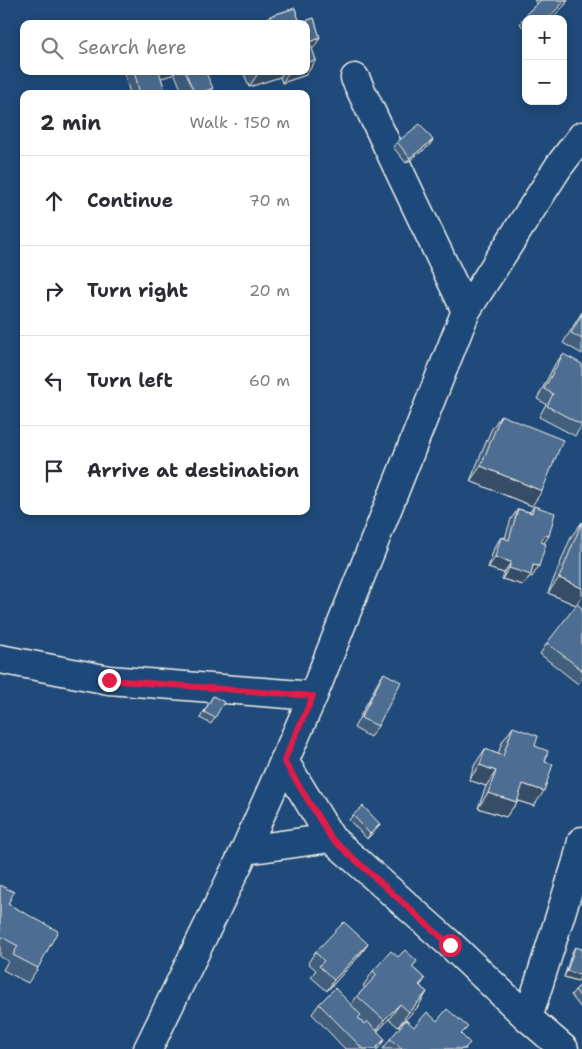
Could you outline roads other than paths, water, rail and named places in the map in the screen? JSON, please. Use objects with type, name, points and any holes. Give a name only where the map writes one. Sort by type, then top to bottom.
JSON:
[{"type":"street","points":[[355,78],[466,311]]},
{"type":"street","points":[[148,1049],[245,850],[313,696],[466,311],[559,166],[581,138]]},
{"type":"street","points":[[0,659],[109,680],[313,696]]},
{"type":"street","points":[[284,761],[331,838],[564,1049]]},
{"type":"street","points":[[245,850],[331,838]]},
{"type":"street","points":[[528,1018],[582,841]]}]
